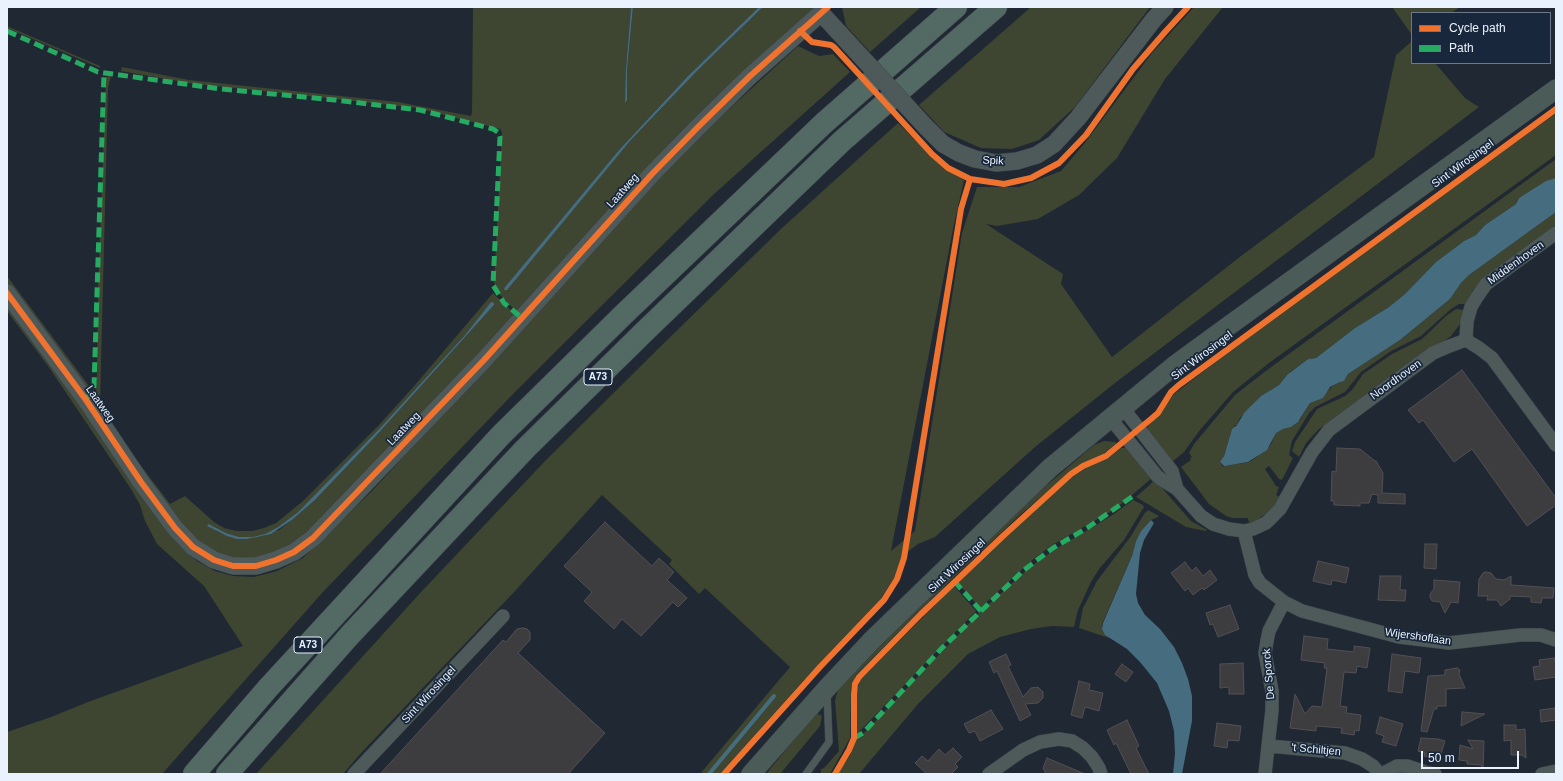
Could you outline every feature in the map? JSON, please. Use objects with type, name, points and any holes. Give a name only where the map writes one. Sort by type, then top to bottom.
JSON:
[{"type":"highway","name":"A73","points":[[194,774],[268,688],[501,435],[629,309],[824,123],[956,7]]},
{"type":"highway","name":"A73","points":[[228,774],[350,635],[525,449],[649,327],[842,142],[996,7]]},
{"type":"main road","name":"Sint Wirosingel","points":[[751,774],[827,688],[872,640],[1050,468],[1116,413],[1216,335],[1556,89]]},
{"type":"street","name":"Spik","points":[[824,10],[844,38],[926,128],[943,144],[959,153],[975,159],[996,163],[1018,161],[1037,155],[1054,144],[1078,118],[1154,19],[1165,7]]},
{"type":"street","name":"Laatweg","points":[[7,293],[86,400],[141,482],[175,528],[193,547],[214,560],[233,566],[256,566],[276,560],[294,552],[313,538],[484,360],[657,168],[749,77],[824,10]]},
{"type":"street","name":"Middenhoven","points":[[1466,340],[1471,307],[1486,284],[1556,234]]},
{"type":"street","points":[[1466,340],[1492,358],[1556,445]]},
{"type":"street","name":"Noordhoven","points":[[1244,531],[1266,523],[1280,509],[1312,452],[1328,430],[1433,353],[1466,340]]},
{"type":"street","points":[[1116,413],[1157,476],[1177,489],[1201,516],[1213,524],[1229,529],[1244,531],[1255,575],[1260,583],[1284,602]]},
{"type":"street","name":"Wijershoflaan","points":[[1284,602],[1302,611],[1406,638],[1449,643],[1520,635],[1540,636],[1556,640]]},
{"type":"street","name":"De Sporck","points":[[1265,774],[1272,710],[1272,691],[1267,668],[1266,647],[1269,631],[1284,602]]},
{"type":"street","name":"Sint Wirosingel","points":[[354,774],[503,616]]},
{"type":"street","points":[[989,774],[1023,750],[1040,742],[1059,740],[1072,741],[1083,748],[1100,768],[1101,774]]},
{"type":"street","name":"'t Schiltjen","points":[[1269,746],[1345,752],[1362,759],[1373,766],[1381,774],[1397,766],[1435,774]]},
{"type":"street","points":[[1542,774],[1556,771]]},
{"type":"lane","points":[[806,774],[829,742],[827,688]]},
{"type":"green space","points":[[473,7],[631,7],[626,68],[626,102],[627,71],[633,7],[759,7],[688,76],[619,150],[505,287],[505,290],[630,141],[697,71],[763,7],[818,7],[517,312],[496,291],[494,282],[502,132],[500,129],[417,108],[189,83],[121,71],[122,67],[189,80],[398,102],[471,116]]},
{"type":"green space","points":[[842,7],[921,7],[870,52],[846,26]]},
{"type":"green space","points":[[1031,7],[1150,7],[1075,107],[1039,140],[1012,149],[981,148],[944,132],[919,105]]},
{"type":"green space","points":[[1194,7],[1223,7],[1165,79],[1117,158],[1079,195],[1038,219],[997,226],[986,224],[1063,274],[1061,284],[1112,357],[1241,256],[1374,157],[1396,55],[1411,42],[1411,64],[1436,64],[1465,98],[1479,107],[1115,383],[1035,447],[935,537],[918,544],[902,556],[894,578],[879,602],[803,681],[720,774],[700,774],[790,667],[705,588],[699,594],[669,564],[672,560],[602,495],[515,591],[361,753],[343,774],[256,774],[422,591],[546,460],[782,228],[898,123],[940,165],[964,180],[953,229],[891,551],[915,531],[962,233],[977,187],[1019,187],[1061,171],[1084,144],[1152,53]]},
{"type":"green space","points":[[1392,7],[1460,7],[1452,12],[1411,12],[1411,34]]},
{"type":"green space","points":[[7,26],[100,66],[100,68],[7,28]]},
{"type":"green space","points":[[798,46],[819,56],[833,54],[850,72],[713,195],[515,392],[322,593],[162,774],[7,774],[7,732],[243,646],[204,586],[157,544],[145,521],[140,505],[131,489],[48,366],[7,311],[7,303],[78,399],[175,541],[197,561],[215,571],[233,576],[254,577],[277,571],[303,558],[373,490],[691,144]]},
{"type":"green space","points":[[111,76],[108,88],[100,404],[135,458],[170,504],[185,496],[214,522],[224,528],[236,531],[252,531],[276,523],[303,501],[379,425],[493,293],[515,314],[515,316],[306,535],[288,547],[256,559],[241,559],[221,554],[208,548],[196,539],[176,519],[95,405],[106,77]],"holes":[[[491,303],[494,305],[375,437],[315,500],[279,530],[265,534],[278,527],[298,512],[381,427],[465,335]],[[209,524],[226,533],[239,537],[252,537],[264,534],[247,539],[218,532]]]},
{"type":"green space","points":[[1556,113],[1556,155],[1269,363],[1233,392],[1200,430],[1184,452],[1172,462],[1147,430],[1148,425],[1160,414],[1173,395],[1258,329]]},
{"type":"green space","points":[[1556,159],[1556,178],[1519,198],[1516,204],[1485,225],[1476,235],[1464,241],[1436,262],[1405,294],[1389,307],[1355,328],[1316,358],[1308,359],[1290,372],[1279,385],[1261,396],[1240,418],[1237,425],[1234,425],[1235,427],[1232,429],[1222,461],[1220,462],[1223,467],[1225,465],[1245,463],[1251,461],[1270,446],[1276,433],[1294,425],[1300,420],[1310,403],[1318,399],[1334,385],[1344,381],[1348,374],[1400,340],[1450,299],[1461,283],[1469,275],[1556,212],[1556,226],[1484,278],[1473,290],[1467,304],[1459,304],[1451,309],[1421,336],[1391,351],[1361,372],[1345,392],[1315,407],[1309,413],[1292,441],[1289,455],[1293,458],[1282,480],[1279,479],[1269,466],[1265,469],[1276,486],[1279,487],[1276,495],[1280,497],[1272,509],[1257,520],[1249,523],[1248,518],[1232,518],[1226,516],[1209,504],[1181,467],[1191,460],[1190,458],[1192,457],[1189,453],[1194,444],[1235,395]]},
{"type":"green space","points":[[7,276],[89,386],[85,389],[7,283]]},
{"type":"green space","points":[[1456,309],[1465,310],[1460,324],[1451,336],[1443,342],[1428,349],[1319,429],[1306,443],[1299,457],[1292,451],[1295,442],[1317,409],[1345,396],[1352,390],[1363,374],[1392,354],[1422,339],[1446,316]]},
{"type":"green space","points":[[1104,441],[1116,442],[1116,444],[1103,454],[1077,466],[1021,514],[951,580],[856,675],[851,688],[850,738],[830,774],[821,774],[821,769],[824,768],[839,751],[835,701],[838,689],[903,620],[1033,497],[1094,445]]},
{"type":"green space","points":[[1121,448],[1129,449],[1153,477],[1110,512],[1052,545],[1031,561],[980,608],[957,582],[1014,528],[1077,473],[1088,466],[1107,459]]},
{"type":"green space","points":[[1155,480],[1191,521],[1207,530],[1186,527],[1136,497]]},
{"type":"green space","points":[[1133,500],[1143,505],[1144,508],[1124,540],[1099,569],[1091,582],[1078,610],[1074,627],[1052,626],[1031,629],[1000,637],[968,654],[918,704],[859,774],[838,774],[850,755],[855,740],[864,733],[980,612],[1030,567],[1054,550],[1111,516]]},
{"type":"green space","points":[[1148,510],[1159,516],[1151,520],[1141,531],[1136,541],[1132,556],[1102,624],[1102,629],[1109,638],[1079,628],[1083,608],[1097,581],[1131,536]]},
{"type":"green space","points":[[954,586],[976,611],[857,734],[856,691],[861,679]]},
{"type":"green space","points":[[818,714],[822,716],[820,726],[780,774],[766,774],[814,715]]},
{"type":"water","points":[[631,7],[633,7],[627,71],[627,100],[625,103],[626,68]]},
{"type":"water","points":[[759,7],[763,7],[697,71],[630,141],[507,290],[504,290],[619,150],[688,76]]},
{"type":"water","points":[[1556,178],[1556,212],[1469,275],[1461,283],[1450,299],[1400,340],[1348,374],[1344,381],[1330,387],[1323,398],[1310,403],[1298,422],[1291,427],[1276,433],[1267,450],[1248,462],[1224,466],[1220,462],[1224,456],[1232,429],[1237,425],[1244,413],[1261,396],[1279,385],[1288,374],[1308,359],[1316,358],[1355,328],[1389,307],[1405,294],[1436,262],[1464,241],[1476,235],[1485,225],[1516,204],[1519,198],[1546,181]]},
{"type":"water","points":[[491,302],[494,303],[494,305],[375,437],[315,500],[292,520],[271,534],[247,539],[237,539],[227,536],[207,526],[209,524],[226,533],[239,537],[252,537],[265,534],[278,527],[298,512],[381,427],[465,335]]},
{"type":"water","points":[[1151,520],[1154,523],[1144,540],[1140,553],[1136,594],[1138,603],[1145,615],[1160,629],[1174,647],[1188,679],[1192,696],[1192,721],[1182,774],[1173,774],[1175,754],[1174,731],[1169,711],[1157,683],[1127,649],[1105,635],[1102,629],[1103,623],[1132,556],[1136,541],[1141,531]]},
{"type":"building","points":[[1462,370],[1556,498],[1556,505],[1527,526],[1472,449],[1454,462],[1423,420],[1419,423],[1408,410]]},
{"type":"building","points":[[1337,448],[1360,449],[1376,461],[1383,473],[1382,493],[1405,494],[1405,504],[1378,503],[1378,495],[1372,494],[1369,503],[1360,503],[1360,506],[1334,505],[1334,501],[1331,501],[1332,471],[1336,472]]},
{"type":"building","points":[[605,522],[652,566],[659,558],[674,572],[667,580],[687,598],[678,607],[673,602],[641,636],[622,619],[614,629],[584,601],[592,592],[564,566]]},
{"type":"building","points":[[1425,544],[1437,544],[1436,569],[1424,568]]},
{"type":"building","points":[[1318,561],[1349,568],[1346,583],[1332,580],[1331,585],[1313,581]]},
{"type":"building","points":[[1185,562],[1192,571],[1196,567],[1203,576],[1210,570],[1217,580],[1204,590],[1202,588],[1193,595],[1188,588],[1185,591],[1171,573]]},
{"type":"building","points":[[1483,573],[1491,573],[1496,579],[1504,580],[1511,576],[1512,585],[1554,588],[1553,598],[1542,598],[1541,603],[1531,602],[1531,597],[1510,596],[1510,599],[1501,606],[1497,600],[1487,600],[1488,596],[1478,596],[1479,579]]},
{"type":"building","points":[[1380,576],[1401,576],[1400,590],[1406,590],[1405,601],[1378,600]]},
{"type":"building","points":[[1434,580],[1460,582],[1458,603],[1451,602],[1445,613],[1440,602],[1432,601],[1430,597],[1430,594],[1434,589]]},
{"type":"building","points":[[1230,605],[1239,629],[1218,637],[1213,624],[1210,625],[1206,613]]},
{"type":"building","points":[[523,628],[530,632],[530,640],[518,653],[605,733],[568,774],[380,774],[503,640],[506,642],[517,629]]},
{"type":"building","points":[[1304,636],[1328,639],[1327,649],[1354,652],[1354,646],[1370,648],[1367,668],[1357,666],[1356,673],[1344,672],[1340,706],[1347,707],[1346,713],[1361,715],[1359,731],[1355,730],[1354,735],[1341,733],[1342,728],[1316,726],[1316,731],[1290,728],[1295,694],[1305,714],[1312,706],[1322,707],[1327,668],[1324,668],[1325,663],[1301,660]]},
{"type":"building","points":[[1006,654],[1011,665],[1008,666],[1023,697],[1031,688],[1038,687],[1043,692],[1043,698],[1038,703],[1025,704],[1031,715],[1020,721],[997,671],[994,673],[989,662]]},
{"type":"building","points":[[1392,654],[1421,658],[1419,673],[1405,671],[1402,693],[1388,691]]},
{"type":"building","points":[[1554,658],[1556,664],[1556,677],[1535,680],[1533,667],[1540,666],[1539,660]]},
{"type":"building","points":[[1243,663],[1244,694],[1229,694],[1229,687],[1220,688],[1220,664]]},
{"type":"building","points":[[1122,664],[1133,672],[1126,682],[1115,674]]},
{"type":"building","points":[[1457,668],[1460,670],[1459,674],[1465,688],[1446,689],[1446,706],[1437,706],[1437,709],[1434,709],[1427,732],[1421,731],[1428,676],[1445,675],[1445,670]]},
{"type":"building","points":[[1079,681],[1090,684],[1089,690],[1103,693],[1099,711],[1085,707],[1082,718],[1071,715]]},
{"type":"building","points":[[1555,708],[1556,720],[1541,722],[1540,710]]},
{"type":"building","points":[[991,710],[1003,729],[980,741],[975,731],[969,733],[964,724]]},
{"type":"building","points":[[1462,712],[1485,714],[1461,726]]},
{"type":"building","points":[[1380,717],[1403,724],[1396,746],[1382,742],[1384,736],[1376,733]]},
{"type":"building","points":[[1127,720],[1139,746],[1136,748],[1149,774],[1131,774],[1116,743],[1114,745],[1107,730]]},
{"type":"building","points":[[1217,723],[1241,726],[1239,741],[1228,740],[1227,748],[1214,746]]},
{"type":"building","points":[[1504,725],[1516,725],[1516,730],[1525,729],[1526,758],[1522,755],[1511,755],[1511,740],[1504,741]]},
{"type":"building","points":[[1421,738],[1445,741],[1439,760],[1424,756],[1425,753],[1418,751]]},
{"type":"building","points":[[1468,740],[1484,741],[1483,769],[1481,765],[1467,764],[1467,761],[1459,760],[1460,745],[1473,749]]},
{"type":"building","points":[[953,748],[962,757],[955,764],[958,767],[951,774],[927,774],[915,763],[922,756],[928,761],[939,749],[945,755]]},
{"type":"building","points":[[1047,758],[1085,774],[1046,774],[1043,768]]},
{"type":"waterway","points":[[709,774],[774,696]]},
{"type":"marked path","points":[[7,31],[98,72],[221,89],[420,110],[493,129],[499,133],[500,137],[493,285],[504,303],[522,318]]},
{"type":"marked path","points":[[86,400],[94,387],[104,73]]},
{"type":"marked path","points":[[981,611],[1024,570],[1053,548],[1087,528],[1133,496]]},
{"type":"marked path","points":[[854,738],[863,733],[942,648],[981,611],[954,581]]},
{"type":"cycle path","points":[[7,293],[86,400],[141,482],[175,528],[193,547],[214,560],[233,566],[256,566],[276,560],[294,552],[313,538],[484,360],[652,174],[749,77],[828,7]]},
{"type":"cycle path","points":[[800,31],[812,42],[831,45],[834,47],[932,154],[948,168],[970,179],[1004,184],[1031,178],[1059,163],[1086,135],[1133,69],[1188,7]]},
{"type":"cycle path","points":[[835,774],[854,738],[854,694],[855,684],[859,677],[921,614],[1003,536],[1071,474],[1083,466],[1106,456],[1158,413],[1171,392],[1179,385],[1556,109]]},
{"type":"cycle path","points":[[724,774],[820,667],[884,600],[897,579],[904,558],[961,209],[970,179]]}]
